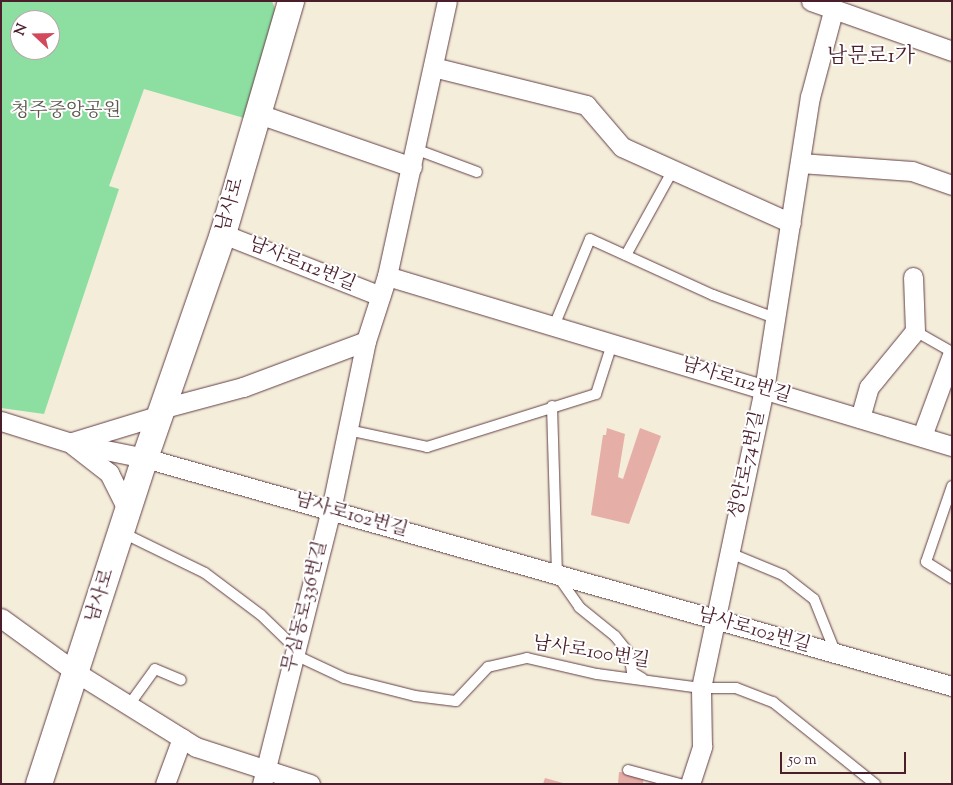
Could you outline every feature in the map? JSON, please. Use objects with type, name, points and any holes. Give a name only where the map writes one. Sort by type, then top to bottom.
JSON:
[{"type":"street","name":"남사로","points":[[39,784],[77,673],[145,458],[223,234],[256,113],[291,1]]},
{"type":"street","name":"무심동로336번길","points":[[264,778],[294,651],[331,510],[366,341],[387,276],[447,1]]},
{"type":"street","points":[[810,1],[833,11],[952,51]]},
{"type":"street","name":"성안로74번길","points":[[690,784],[702,746],[701,688],[764,390],[810,97],[833,11]]},
{"type":"street","points":[[433,67],[586,105],[622,147],[791,223]]},
{"type":"street","points":[[256,113],[414,158]]},
{"type":"street","points":[[800,162],[912,171],[952,185]]},
{"type":"street","name":"남사로112번길","points":[[223,234],[380,296]]},
{"type":"street","name":"남사로112번길","points":[[387,276],[952,446]]},
{"type":"street","points":[[860,418],[869,387],[915,331],[913,277]]},
{"type":"street","points":[[70,443],[162,411],[243,387],[366,341]]},
{"type":"street","points":[[922,436],[952,353]]},
{"type":"street","name":"남사로102번길","points":[[1,422],[70,443],[145,458],[716,621],[952,686]]},
{"type":"street","points":[[70,443],[109,473],[125,521]]},
{"type":"street","points":[[1,618],[77,673],[196,747],[264,778],[310,784]]},
{"type":"street","points":[[165,784],[182,738]]},
{"type":"lane","points":[[414,158],[477,172]]},
{"type":"lane","points":[[626,255],[673,170]]},
{"type":"lane","points":[[554,326],[590,239],[713,295],[775,318]]},
{"type":"lane","points":[[915,331],[952,353]]},
{"type":"lane","points":[[348,430],[427,447],[552,406],[596,394],[612,344]]},
{"type":"lane","points":[[552,406],[557,575],[578,607],[615,636],[629,653],[632,672],[647,680]]},
{"type":"lane","points":[[952,486],[926,562],[952,578]]},
{"type":"lane","name":"남사로100번길","points":[[125,521],[205,573],[262,616],[294,651],[344,678],[415,696],[456,701],[488,667],[527,658],[597,674],[701,688],[736,688],[773,702],[875,784]]},
{"type":"lane","points":[[730,553],[783,575],[814,599],[836,654]]},
{"type":"lane","points":[[129,705],[155,669],[181,680]]},
{"type":"lane","points":[[628,770],[680,784]]},
{"type":"green space","name":"청주중앙공원","points":[[1,1],[272,1],[276,11],[244,118],[144,89],[109,186],[119,189],[44,414],[1,408]]},
{"type":"building","points":[[607,428],[625,434],[618,477],[623,479],[640,428],[661,436],[629,524],[591,515],[603,435],[606,435]]},
{"type":"building","points":[[619,772],[644,774],[643,784],[618,784]]},
{"type":"building","points":[[545,778],[563,783],[563,784],[543,784]]},
{"type":"district","name":"남문로1가","points":[[871,57]]}]
